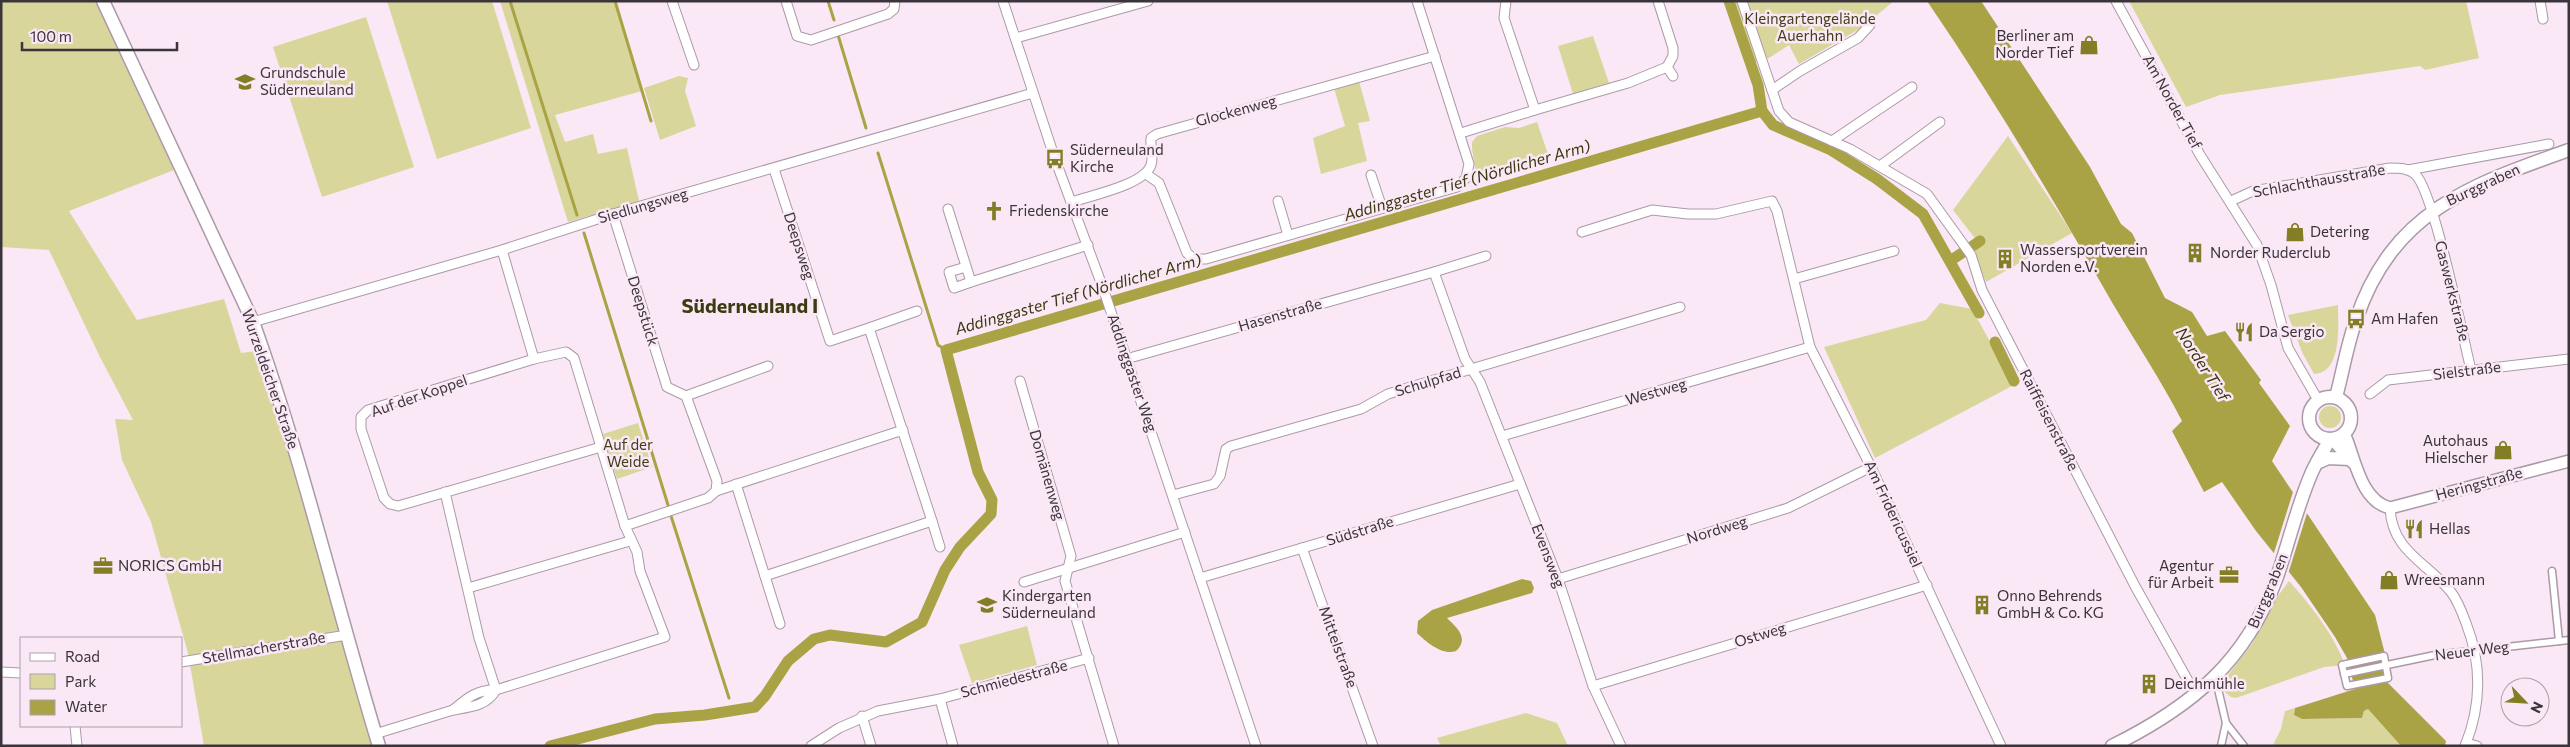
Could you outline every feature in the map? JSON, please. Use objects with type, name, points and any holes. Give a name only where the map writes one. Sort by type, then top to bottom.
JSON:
[{"type":"main road","name":"Wurzeldeicher Straße","points":[[102,1],[253,322],[270,370],[377,740]]},
{"type":"main road","name":"Burggraben","points":[[2336,397],[2356,319],[2373,278],[2404,234],[2433,211],[2462,193],[2569,150]]},
{"type":"main road","points":[[2318,400],[2324,397],[2336,397],[2346,404],[2350,410],[2349,426],[2344,433],[2327,438]]},
{"type":"main road","name":"Burggraben","points":[[2112,746],[2167,717],[2196,695],[2244,642],[2258,620],[2276,578],[2303,496],[2327,438],[2309,422],[2312,406],[2318,400]]},
{"type":"main road","points":[[2314,467],[2328,458],[2353,463]]},
{"type":"street","points":[[672,1],[694,65]]},
{"type":"street","points":[[786,1],[797,36],[811,40],[888,14],[894,9],[896,1]]},
{"type":"street","name":"Addinggaster Weg","points":[[1003,1],[1111,311],[1256,746]]},
{"type":"street","points":[[1016,38],[1148,1]]},
{"type":"street","points":[[1072,202],[1140,179],[1146,174],[1159,183],[1186,253],[1194,259],[1206,259],[1457,187],[1466,178],[1469,164],[1417,1]]},
{"type":"street","points":[[1506,1],[1504,18],[1535,110]]},
{"type":"street","points":[[1461,134],[1637,80],[1668,67],[1673,56],[1673,48],[1658,1]]},
{"type":"street","name":"Raiffeisenstraße","points":[[1742,1],[1779,111],[1789,122],[1832,141],[1880,166],[1927,194],[1964,244],[1971,255],[1982,290],[2140,595],[2196,695]]},
{"type":"street","name":"Am Norder Tief","points":[[2116,1],[2200,154],[2231,201]]},
{"type":"street","points":[[2540,1],[2543,19]]},
{"type":"street","points":[[1772,90],[1800,70],[1858,38],[1870,25]]},
{"type":"street","name":"Glockenweg","points":[[1146,174],[1153,158],[1152,138],[1157,134],[1435,56]]},
{"type":"street","points":[[1668,67],[1674,76]]},
{"type":"street","points":[[1832,141],[1912,87]]},
{"type":"street","name":"Siedlungsweg","points":[[253,322],[502,250],[613,214],[1034,94]]},
{"type":"street","points":[[1880,166],[1940,122]]},
{"type":"street","name":"Schlachthausstraße","points":[[2231,201],[2253,191],[2390,168],[2408,170],[2549,144]]},
{"type":"street","name":"Deepsweg","points":[[774,169],[830,341],[917,311]]},
{"type":"street","points":[[2408,170],[2420,180],[2433,211]]},
{"type":"street","points":[[1371,175],[1382,208]]},
{"type":"street","points":[[1278,201],[1288,235]]},
{"type":"street","name":"Am Fridericussiel","points":[[1582,232],[1652,210],[1716,214],[1772,201],[1777,211],[1810,347],[1871,467],[2001,746]]},
{"type":"street","points":[[2231,201],[2256,245],[2271,286],[2288,348],[2318,400]]},
{"type":"street","points":[[948,209],[971,282]]},
{"type":"street","name":"Gaswerkstraße","points":[[2433,211],[2471,370]]},
{"type":"street","name":"Deepstück","points":[[613,214],[667,387],[686,396]]},
{"type":"street","points":[[966,267],[949,272],[954,288],[1088,245]]},
{"type":"street","points":[[377,740],[453,710],[471,695],[486,690],[496,690],[665,637],[640,571],[637,552],[624,526],[574,358],[566,352],[534,359],[502,250]]},
{"type":"street","points":[[1794,279],[1894,251]]},
{"type":"street","name":"Hasenstraße","points":[[1126,358],[1486,256]]},
{"type":"street","points":[[1434,272],[1465,359],[1471,370]]},
{"type":"street","name":"Schulpfad","points":[[1173,495],[1214,484],[1220,476],[1226,449],[1231,446],[1361,409],[1388,394],[1680,307]]},
{"type":"street","points":[[869,328],[940,547]]},
{"type":"street","name":"Westweg","points":[[1502,436],[1810,347]]},
{"type":"street","name":"Auf der Koppel","points":[[534,359],[368,410],[361,417],[361,429],[384,498],[390,504],[398,506],[601,447]]},
{"type":"street","name":"Sielstraße","points":[[2370,394],[2388,380],[2569,359]]},
{"type":"street","points":[[716,490],[717,481],[686,396],[768,366]]},
{"type":"street","name":"Evensweg","points":[[1471,370],[1480,382],[1502,436],[1558,579],[1593,686],[1621,746]]},
{"type":"street","name":"Domänenweg","points":[[1020,381],[1071,556],[1066,581],[1114,746]]},
{"type":"street","points":[[624,526],[708,498],[716,490],[903,430]]},
{"type":"street","points":[[2344,433],[2353,463],[2373,499],[2382,506],[2390,508],[2391,523],[2400,541],[2407,551],[2451,591],[2460,606],[2475,650],[2480,684],[2476,710],[2465,744],[2478,746]]},
{"type":"street","points":[[2327,438],[2353,463]]},
{"type":"street","name":"Heringstraße","points":[[2390,508],[2569,462]]},
{"type":"street","name":"Nordweg","points":[[1558,579],[1788,508],[1871,467]]},
{"type":"street","points":[[736,484],[780,624]]},
{"type":"street","name":"Südstraße","points":[[1200,578],[1520,484]]},
{"type":"street","points":[[445,492],[480,638],[496,690]]},
{"type":"street","points":[[765,576],[932,521]]},
{"type":"street","points":[[1024,582],[1185,532]]},
{"type":"street","points":[[468,588],[630,541]]},
{"type":"street","name":"Mittelstraße","points":[[1302,548],[1373,746]]},
{"type":"street","points":[[2552,571],[2559,640]]},
{"type":"street","name":"Ostweg","points":[[1593,686],[1926,585]]},
{"type":"street","name":"Stellmacherstraße","points":[[182,662],[347,634]]},
{"type":"street","name":"Neuer Weg","points":[[2385,664],[2388,678],[2347,686],[2344,674],[2385,664],[2475,650],[2569,640]]},
{"type":"street","name":"Schmiedestraße","points":[[811,746],[862,716],[878,710],[940,699],[1089,658]]},
{"type":"street","points":[[1,672],[20,673]]},
{"type":"street","points":[[2218,689],[2226,723],[2244,746]]},
{"type":"street","name":"Schmiedestraße","points":[[940,699],[953,746]]},
{"type":"street","points":[[862,716],[871,746]]},
{"type":"street","points":[[2220,746],[2226,723]]},
{"type":"street","points":[[75,727],[77,746]]},
{"type":"green space","points":[[1,1],[95,1],[174,170],[69,211],[137,320],[224,299],[241,353],[256,351],[287,443],[374,746],[204,746],[188,653],[151,522],[122,460],[115,419],[133,420],[100,357],[49,250],[1,247]]},
{"type":"green space","points":[[387,1],[492,1],[531,128],[437,159]]},
{"type":"green space","points":[[500,1],[615,1],[642,91],[555,115],[565,142],[593,134],[598,154],[627,148],[639,201],[568,222]]},
{"type":"green space","name":"Kleingartengelände Auerhahn","points":[[1735,1],[1894,1],[1861,28],[1799,64],[1789,45],[1769,58],[1755,62]]},
{"type":"green space","points":[[2129,1],[2466,1],[2479,58],[2425,70],[2420,66],[2220,95],[2186,107]]},
{"type":"green space","points":[[366,17],[414,167],[322,197],[273,47]]},
{"type":"green space","points":[[1593,36],[1609,83],[1573,94],[1558,46]]},
{"type":"green space","points":[[679,76],[688,78],[685,91],[696,126],[660,140],[644,88]]},
{"type":"green space","points":[[1359,81],[1370,121],[1358,123],[1367,161],[1321,174],[1313,138],[1345,126],[1334,88]]},
{"type":"green space","points":[[1537,122],[1550,160],[1487,178],[1476,173],[1472,142],[1477,136],[1505,127],[1519,128]]},
{"type":"green space","points":[[2008,136],[2072,233],[1986,282],[1977,261],[1974,237],[1953,210]]},
{"type":"green space","points":[[1940,303],[1972,309],[2014,385],[1875,458],[1824,347],[1926,320]]},
{"type":"green space","points":[[2338,305],[2338,335],[2334,357],[2330,365],[2323,372],[2314,374],[2302,352],[2288,315]]},
{"type":"green space","points":[[2330,406],[2338,409],[2341,417],[2338,425],[2330,428],[2322,425],[2319,417],[2322,409]]},
{"type":"green space","name":"Auf der Weide","points":[[638,423],[652,467],[617,479],[603,434]]},
{"type":"green space","points":[[2289,581],[2321,620],[2335,642],[2345,665],[2324,667],[2236,698],[2231,697],[2219,687],[2252,644],[2275,600]]},
{"type":"green space","points":[[1027,626],[1037,665],[972,683],[959,645]]},
{"type":"green space","points":[[2295,708],[2294,715],[2302,719],[2362,718],[2364,711],[2368,709],[2401,746],[2273,745],[2281,729],[2285,711]]},
{"type":"green space","points":[[1526,713],[1557,723],[1568,746],[1441,746],[1437,738]]},
{"type":"water","name":"Norder Tief","points":[[1927,1],[1981,1],[2090,167],[2121,224],[2132,233],[2165,298],[2192,312],[2207,336],[2225,331],[2261,380],[2259,383],[2290,426],[2272,461],[2375,615],[2385,654],[2380,656],[2386,681],[2446,741],[2445,746],[2401,746],[2368,709],[2364,711],[2362,718],[2302,719],[2294,715],[2295,708],[2355,689],[2347,658],[2301,587],[2256,531],[2222,482],[2204,492],[2172,431],[2182,421],[2166,391],[2023,151]]},
{"type":"water","points":[[1522,579],[1531,581],[1534,588],[1532,593],[1447,618],[1462,637],[1462,642],[1456,651],[1446,652],[1440,650],[1417,633],[1418,621],[1432,610]]},
{"type":"pier","points":[[2293,492],[2308,510],[2288,574],[2273,556]]},
{"type":"waterway","points":[[510,1],[577,215]]},
{"type":"waterway","points":[[615,1],[651,121]]},
{"type":"waterway","points":[[828,1],[834,20]]},
{"type":"waterway","name":"Addinggaster Tief (Nördlicher Arm)","points":[[550,746],[655,719],[705,715],[755,707],[765,696],[788,661],[814,639],[830,635],[886,642],[922,622],[945,570],[960,547],[991,514],[992,500],[978,472],[946,350],[1762,111],[1758,85],[1729,1]]},
{"type":"waterway","points":[[838,35],[866,128]]},
{"type":"waterway","name":"Addinggaster Tief (Nördlicher Arm)","points":[[1762,111],[1773,125],[1831,150],[1877,179],[1923,214],[1979,313]]},
{"type":"waterway","points":[[878,153],[938,345],[946,350]]},
{"type":"waterway","points":[[584,233],[668,505]]},
{"type":"waterway","name":"Addinggaster Tief (Nördlicher Arm)","points":[[1950,261],[1980,241]]},
{"type":"waterway","name":"Addinggaster Tief (Nördlicher Arm)","points":[[1995,342],[2014,381]]},
{"type":"waterway","points":[[671,516],[729,698]]},
{"type":"place","name":"Berliner am Norder Tief","points":[[2089,45]]},
{"type":"place","name":"Grundschule Süderneuland","points":[[245,82]]},
{"type":"place","name":"Süderneuland Kirche","points":[[1055,159]]},
{"type":"place","name":"Friedenskirche","points":[[994,211]]},
{"type":"place","name":"Detering","points":[[2295,232]]},
{"type":"place","name":"Norder Ruderclub","points":[[2195,253]]},
{"type":"place","name":"Wassersportverein Norden e.V.","points":[[2005,259]]},
{"type":"place","name":"Am Hafen","points":[[2356,319]]},
{"type":"place","name":"Da Sergio","points":[[2244,332]]},
{"type":"place","name":"Autohaus Hielscher","points":[[2503,450]]},
{"type":"place","name":"Hellas","points":[[2414,529]]},
{"type":"place","name":"NORICS GmbH","points":[[103,566]]},
{"type":"place","name":"Agentur für Arbeit","points":[[2229,575]]},
{"type":"place","name":"Wreesmann","points":[[2389,580]]},
{"type":"place","name":"Kindergarten Süderneuland","points":[[987,605]]},
{"type":"place","name":"Onno Behrends GmbH & Co. KG","points":[[1982,605]]},
{"type":"place","name":"Deichmühle","points":[[2149,684]]},
{"type":"district","name":"Süderneuland I","points":[[750,306]]}]
